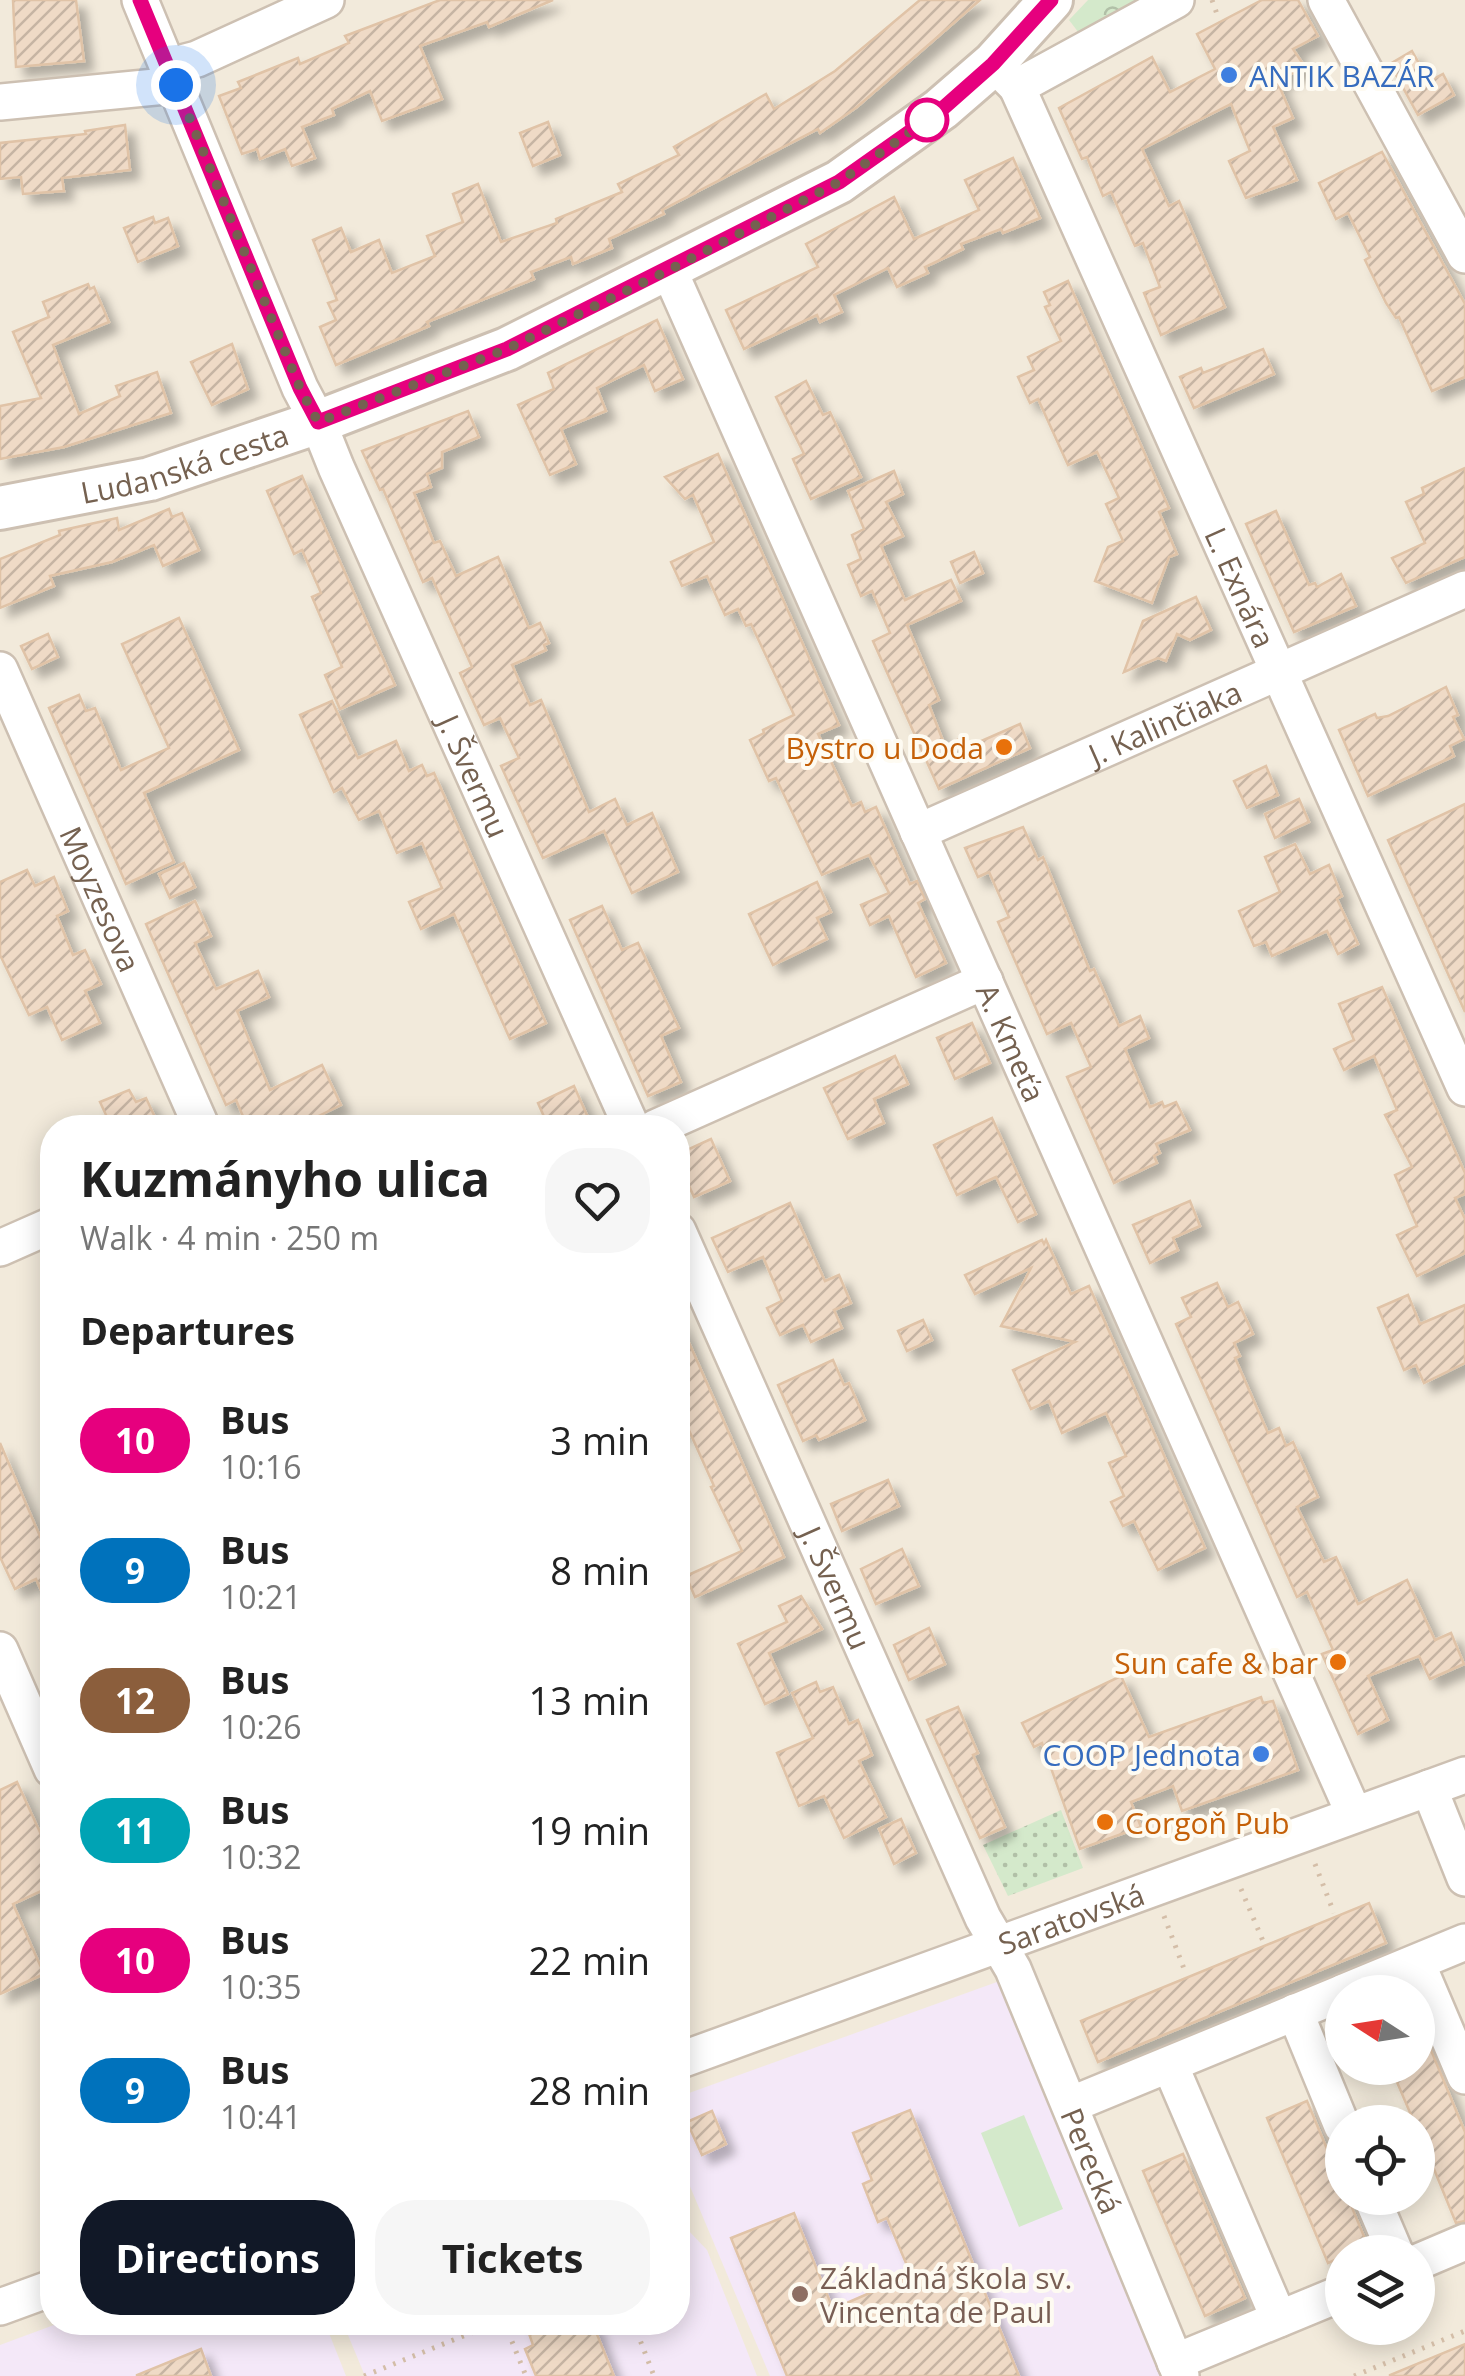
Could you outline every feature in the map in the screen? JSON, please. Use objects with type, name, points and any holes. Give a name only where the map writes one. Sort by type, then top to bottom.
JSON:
[{"type":"street","name":"J. Švermu","points":[[140,0],[300,388],[626,1115]]},
{"type":"street","points":[[0,102],[173,76],[197,58],[326,0]]},
{"type":"street","name":"Ludanská cesta","points":[[1005,75],[1051,0]]},
{"type":"street","name":"Ludanská cesta","points":[[0,508],[150,480],[318,422],[507,349],[839,182],[941,110],[1005,75],[1176,0]]},
{"type":"street","points":[[1326,0],[1465,254]]},
{"type":"street","name":"L. Exnára","points":[[1005,75],[1280,670],[1465,1088]]},
{"type":"street","name":"A. Kmeťa","points":[[669,270],[1354,1814]]},
{"type":"street","name":"J. Kalinčiaka","points":[[918,832],[1465,589]]},
{"type":"street","name":"Moyzesova","points":[[0,670],[196,1115]]},
{"type":"street","points":[[684,1115],[984,981]]},
{"type":"street","points":[[0,1248],[40,1230]]},
{"type":"street","name":"J. Švermu","points":[[690,1258],[982,1918],[1000,1943]]},
{"type":"street","points":[[0,1650],[40,1742]]},
{"type":"street","name":"Saratovská","points":[[690,2058],[1465,1774]]},
{"type":"street","points":[[1429,1788],[1465,1878]]},
{"type":"street","points":[[1387,1975],[1465,1942]]},
{"type":"street","name":"Perecká","points":[[1000,1943],[1178,2369]]},
{"type":"street","points":[[1417,1963],[1465,2076]]},
{"type":"street","points":[[1070,2105],[1325,2000]]},
{"type":"street","points":[[1295,2012],[1333,2105]]},
{"type":"street","points":[[1170,2064],[1279,2319]]},
{"type":"street","points":[[1435,2255],[1465,2242]]},
{"type":"street","points":[[0,2307],[40,2292]]},
{"type":"street","points":[[1178,2369],[1325,2300]]},
{"type":"path","points":[[1212,0],[1218,17]]},
{"type":"path","points":[[1314,1861],[1334,1912]]},
{"type":"path","points":[[1241,1888],[1263,1941]]},
{"type":"path","points":[[1164,1915],[1186,1974]]},
{"type":"path","points":[[1354,2376],[1465,2331]]},
{"type":"path","points":[[364,2376],[468,2335]]},
{"type":"path","points":[[507,2335],[526,2376]]},
{"type":"path","points":[[638,2335],[654,2376]]},
{"type":"shaded area","points":[[0,0],[1465,0],[1465,2376],[0,2376]]},
{"type":"shaded area","points":[[1008,1978],[1167,2376],[770,2376],[690,2186],[690,2093]]},
{"type":"shaded area","points":[[690,2232],[707,2250],[757,2376],[365,2376],[348,2335],[690,2335]]},
{"type":"shaded area","points":[[40,2330],[40,2335],[330,2335],[346,2376],[0,2376],[0,2345]]},
{"type":"green space","points":[[1088,0],[1151,0],[1082,37],[1069,20]]},
{"type":"green space","points":[[1061,1810],[1083,1868],[1008,1896],[983,1845]]},
{"type":"green space","points":[[1024,2115],[1063,2209],[1019,2227],[981,2133]]},
{"type":"building","points":[[13,0],[76,0],[84,61],[16,67]]},
{"type":"building","points":[[440,0],[553,0],[489,27],[487,22],[420,46],[442,99],[382,121],[370,91],[332,109],[334,115],[302,127],[315,158],[292,166],[285,149],[260,159],[257,149],[242,154],[219,96],[241,88],[238,82],[298,58],[300,64],[349,43],[345,36]]},
{"type":"building","points":[[920,0],[980,0],[857,107],[820,133],[818,129],[662,210],[664,214],[609,239],[612,248],[573,264],[571,257],[531,272],[534,279],[427,322],[429,326],[336,365],[320,327],[336,320],[328,303],[337,300],[313,240],[341,228],[351,252],[379,240],[392,273],[435,256],[427,236],[463,222],[453,194],[478,184],[501,242],[557,223],[556,219],[622,192],[618,184],[679,155],[674,147],[766,94],[774,109],[835,71]]},
{"type":"building","points":[[1262,0],[1298,0],[1318,36],[1293,49],[1305,67],[1277,81],[1293,118],[1273,127],[1297,180],[1246,198],[1229,161],[1250,151],[1231,104],[1142,149],[1169,206],[1179,201],[1225,307],[1161,335],[1144,293],[1160,287],[1143,243],[1135,246],[1111,192],[1103,196],[1087,157],[1082,159],[1059,108],[1152,57],[1170,92],[1215,69],[1197,34]]},
{"type":"building","points":[[1412,51],[1429,81],[1443,74],[1454,95],[1418,115],[1390,64]]},
{"type":"building","points":[[548,122],[560,155],[533,166],[520,133]]},
{"type":"building","points":[[125,125],[130,170],[62,178],[64,191],[23,194],[21,177],[0,179],[0,143],[86,134],[85,131]]},
{"type":"building","points":[[1382,152],[1465,304],[1465,377],[1432,391],[1399,317],[1386,303],[1365,260],[1370,257],[1348,213],[1336,219],[1319,183]]},
{"type":"building","points":[[1013,158],[1040,218],[961,244],[963,249],[925,267],[928,273],[897,287],[888,268],[834,295],[842,312],[820,322],[817,315],[744,349],[726,310],[818,267],[806,244],[894,197],[914,239],[979,210],[965,180]]},
{"type":"building","points":[[153,217],[155,223],[168,218],[178,246],[138,262],[124,228]]},
{"type":"building","points":[[1068,281],[1169,508],[1159,512],[1177,554],[1169,557],[1152,603],[1095,581],[1108,547],[1123,541],[1106,504],[1119,498],[1097,452],[1068,465],[1038,399],[1030,403],[1018,377],[1034,370],[1028,357],[1061,341],[1045,307],[1050,305],[1044,292]]},
{"type":"building","points":[[88,284],[90,289],[94,287],[109,322],[53,345],[79,414],[120,396],[116,386],[157,372],[171,413],[64,447],[0,459],[0,406],[41,398],[13,332],[49,317],[43,302]]},
{"type":"building","points":[[657,320],[683,379],[655,391],[644,365],[597,388],[606,411],[561,429],[576,464],[550,475],[518,405],[554,389],[548,373]]},
{"type":"building","points":[[232,344],[248,389],[212,405],[191,362]]},
{"type":"building","points":[[1263,349],[1274,374],[1194,408],[1180,377],[1201,368],[1203,373]]},
{"type":"building","points":[[806,381],[823,415],[830,412],[861,477],[811,499],[793,459],[804,454],[776,397]]},
{"type":"building","points":[[468,411],[479,437],[442,452],[442,468],[427,474],[431,487],[414,493],[434,543],[440,541],[456,576],[498,557],[529,628],[540,623],[549,643],[544,645],[546,650],[512,665],[530,705],[541,700],[589,812],[615,799],[627,825],[652,813],[678,872],[632,893],[604,831],[543,858],[501,766],[519,758],[500,718],[484,725],[460,673],[472,667],[432,578],[423,582],[362,451]]},
{"type":"building","points":[[718,454],[839,725],[818,734],[852,806],[861,802],[865,812],[876,807],[910,884],[917,881],[925,899],[918,903],[946,963],[916,977],[889,916],[870,925],[861,905],[889,893],[869,855],[822,875],[776,778],[769,781],[750,740],[794,715],[751,624],[746,626],[738,609],[725,615],[707,576],[682,586],[671,562],[714,542],[693,495],[685,499],[665,477]]},
{"type":"building","points":[[1465,468],[1465,557],[1406,583],[1392,558],[1425,543],[1406,502],[1424,494],[1422,488]]},
{"type":"building","points":[[894,471],[903,494],[886,502],[903,536],[881,546],[905,600],[951,580],[961,601],[907,625],[939,700],[929,705],[945,746],[957,740],[961,750],[1020,724],[1030,748],[939,789],[873,641],[890,633],[872,591],[861,596],[848,565],[861,559],[852,535],[864,529],[848,491]]},
{"type":"building","points":[[302,476],[395,685],[340,709],[325,675],[342,667],[312,597],[321,593],[302,550],[294,554],[267,491]]},
{"type":"building","points":[[169,509],[172,517],[182,513],[199,550],[163,566],[154,545],[112,562],[50,576],[54,586],[0,608],[0,559],[60,535],[59,531],[117,518],[119,530]]},
{"type":"building","points":[[1276,511],[1309,585],[1315,583],[1317,587],[1341,574],[1356,606],[1294,632],[1246,524]]},
{"type":"building","points":[[974,552],[983,573],[960,583],[951,562]]},
{"type":"building","points":[[1196,597],[1211,630],[1190,640],[1177,634],[1166,661],[1158,658],[1124,672],[1143,621]]},
{"type":"building","points":[[179,618],[239,750],[144,793],[174,862],[126,884],[49,708],[79,695],[86,711],[95,708],[121,770],[169,748],[122,644]]},
{"type":"building","points":[[48,634],[58,657],[32,669],[21,646]]},
{"type":"building","points":[[1446,687],[1458,715],[1453,717],[1464,739],[1450,746],[1454,756],[1368,796],[1339,730],[1375,714],[1377,718],[1388,716]]},
{"type":"building","points":[[332,701],[358,758],[396,741],[409,771],[422,765],[427,776],[434,773],[546,1023],[510,1039],[454,914],[421,929],[409,902],[442,888],[422,843],[397,853],[379,811],[359,820],[342,788],[334,792],[300,715]]},
{"type":"building","points":[[1266,766],[1278,795],[1247,808],[1234,781]]},
{"type":"building","points":[[1299,799],[1309,822],[1275,838],[1265,814]]},
{"type":"building","points":[[1465,804],[1465,1012],[1388,840]]},
{"type":"building","points":[[1023,827],[1038,860],[1043,857],[1090,971],[1094,969],[1119,1026],[1140,1016],[1149,1038],[1125,1049],[1150,1107],[1176,1102],[1190,1130],[1156,1144],[1160,1153],[1154,1156],[1157,1163],[1114,1183],[1067,1077],[1091,1067],[1071,1023],[1047,1034],[998,922],[1009,917],[989,872],[978,877],[965,848]]},
{"type":"building","points":[[1295,844],[1310,874],[1329,865],[1342,896],[1337,899],[1358,944],[1338,954],[1327,931],[1272,956],[1266,942],[1254,946],[1239,911],[1280,892],[1265,857]]},
{"type":"building","points":[[184,863],[195,887],[170,898],[159,874]]},
{"type":"building","points":[[27,870],[35,886],[54,877],[68,911],[57,916],[73,955],[85,950],[101,984],[85,991],[100,1023],[62,1040],[47,1007],[29,1015],[0,955],[0,882]]},
{"type":"building","points":[[817,882],[831,912],[817,918],[827,939],[773,965],[749,914]]},
{"type":"building","points":[[195,901],[211,936],[195,943],[216,989],[258,971],[269,997],[237,1011],[270,1090],[322,1065],[341,1105],[321,1115],[242,1115],[236,1100],[226,1105],[146,924]]},
{"type":"building","points":[[602,906],[622,950],[638,943],[679,1028],[661,1036],[681,1082],[648,1096],[570,920]]},
{"type":"building","points":[[1382,987],[1465,1173],[1465,1194],[1455,1198],[1465,1219],[1465,1253],[1417,1276],[1397,1235],[1417,1226],[1395,1175],[1412,1167],[1385,1115],[1397,1110],[1374,1056],[1344,1070],[1334,1049],[1354,1040],[1339,1004]]},
{"type":"building","points":[[972,1023],[990,1063],[955,1079],[937,1038]]},
{"type":"building","points":[[895,1056],[908,1084],[874,1099],[884,1123],[848,1139],[824,1088]]},
{"type":"building","points":[[574,1086],[587,1115],[543,1115],[538,1103]]},
{"type":"building","points":[[129,1090],[136,1102],[146,1098],[154,1115],[106,1115],[100,1102]]},
{"type":"building","points":[[992,1118],[1036,1214],[1018,1222],[996,1177],[957,1195],[934,1145]]},
{"type":"building","points":[[711,1139],[730,1181],[694,1197],[690,1188],[690,1149]]},
{"type":"building","points":[[1190,1201],[1200,1226],[1173,1238],[1178,1250],[1150,1263],[1133,1225]]},
{"type":"building","points":[[790,1203],[825,1281],[839,1275],[851,1303],[834,1310],[842,1328],[811,1342],[803,1325],[780,1335],[767,1308],[782,1301],[763,1257],[728,1272],[712,1238]]},
{"type":"building","points":[[1042,1240],[1044,1244],[1046,1240],[1071,1294],[1089,1286],[1205,1548],[1158,1570],[1134,1521],[1123,1526],[1111,1502],[1124,1496],[1109,1463],[1126,1456],[1106,1413],[1062,1433],[1049,1401],[1031,1409],[1013,1370],[1075,1342],[1001,1326],[1031,1268],[975,1294],[965,1275]]},
{"type":"building","points":[[1217,1283],[1228,1307],[1238,1302],[1253,1334],[1234,1343],[1240,1356],[1235,1358],[1268,1433],[1279,1428],[1286,1446],[1293,1442],[1318,1497],[1297,1507],[1324,1562],[1336,1557],[1358,1604],[1407,1580],[1435,1640],[1451,1633],[1464,1664],[1430,1679],[1419,1656],[1368,1676],[1388,1720],[1358,1734],[1322,1654],[1333,1650],[1307,1592],[1297,1597],[1176,1324],[1191,1317],[1182,1298]]},
{"type":"building","points":[[1408,1295],[1420,1324],[1465,1305],[1465,1363],[1424,1383],[1416,1365],[1404,1370],[1378,1308]]},
{"type":"building","points":[[923,1320],[932,1340],[907,1351],[898,1331]]},
{"type":"building","points":[[690,1345],[784,1557],[695,1597],[690,1574],[742,1551],[711,1487],[714,1486],[690,1433]]},
{"type":"building","points":[[833,1360],[844,1385],[849,1383],[865,1420],[819,1440],[816,1435],[803,1441],[778,1385]]},
{"type":"building","points":[[0,1443],[40,1536],[40,1588],[36,1579],[15,1589],[0,1557]]},
{"type":"building","points":[[888,1480],[899,1506],[842,1531],[831,1504]]},
{"type":"building","points":[[902,1549],[919,1586],[876,1604],[861,1569]]},
{"type":"building","points":[[801,1596],[822,1629],[769,1653],[788,1694],[765,1704],[738,1644],[787,1622],[779,1606]]},
{"type":"building","points":[[929,1628],[945,1664],[909,1680],[894,1645]]},
{"type":"building","points":[[1121,1676],[1149,1737],[1261,1697],[1263,1703],[1273,1701],[1298,1770],[1182,1811],[1173,1786],[1131,1802],[1141,1827],[1080,1849],[1042,1743],[1034,1747],[1022,1723]]},
{"type":"building","points":[[816,1682],[820,1692],[833,1687],[849,1724],[858,1720],[872,1755],[859,1761],[886,1817],[844,1838],[824,1796],[799,1806],[777,1753],[813,1738],[792,1693]]},
{"type":"building","points":[[958,1707],[978,1753],[973,1755],[1005,1827],[980,1838],[927,1720]]},
{"type":"building","points":[[17,1782],[40,1832],[40,1892],[13,1904],[40,1965],[40,1976],[0,1994],[0,1790]]},
{"type":"building","points":[[901,1819],[916,1853],[894,1864],[879,1829]]},
{"type":"building","points":[[1369,1903],[1386,1943],[1098,2062],[1081,2021]]},
{"type":"building","points":[[1435,2060],[1465,2132],[1465,2221],[1456,2223],[1435,2172],[1435,2105],[1407,2105],[1398,2085],[1435,2085]]},
{"type":"building","points":[[1307,2101],[1325,2144],[1325,2215],[1355,2215],[1363,2235],[1325,2235],[1325,2256],[1267,2118]]},
{"type":"building","points":[[910,2110],[1019,2376],[787,2376],[731,2238],[794,2213],[833,2309],[911,2275],[887,2218],[878,2222],[863,2184],[872,2180],[853,2133]]},
{"type":"building","points":[[712,2111],[726,2144],[702,2155],[690,2121]]},
{"type":"building","points":[[1183,2154],[1245,2298],[1205,2316],[1143,2171]]},
{"type":"building","points":[[530,2335],[597,2335],[614,2376],[536,2376],[525,2349],[533,2345]]},
{"type":"building","points":[[1465,2344],[1465,2376],[1390,2376],[1390,2375]]},
{"type":"building","points":[[201,2349],[211,2376],[137,2376],[137,2375]]},
{"type":"bus line","name":"10","points":[[140,0],[300,388],[318,422],[507,349],[839,182],[941,110],[993,64],[1051,0]]},
{"type":"place","name":"ANTIK BAZÁR","points":[[1229,75]]},
{"type":"place","name":"Bystro u Doda","points":[[1004,747]]},
{"type":"place","name":"Sun cafe & bar","points":[[1338,1662]]},
{"type":"place","name":"COOP Jednota","points":[[1261,1754]]},
{"type":"place","name":"Corgoň Pub","points":[[1105,1822]]},
{"type":"place","name":"Základná škola sv. Vincenta de Paul","points":[[800,2294]]},
{"type":"route","points":[[176,85],[300,388],[318,422],[507,349],[669,270],[839,182],[927,120]]}]
